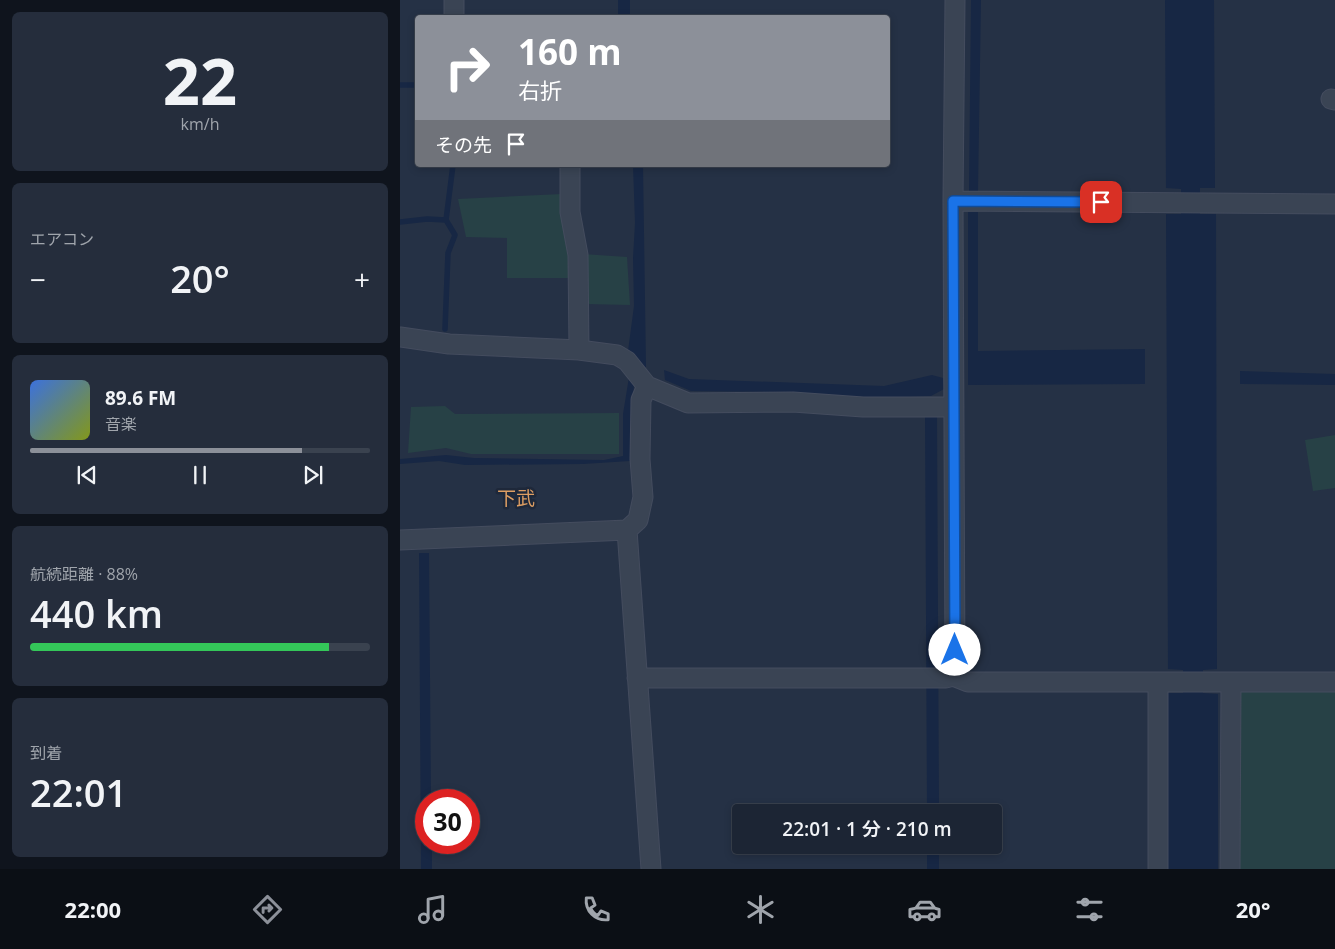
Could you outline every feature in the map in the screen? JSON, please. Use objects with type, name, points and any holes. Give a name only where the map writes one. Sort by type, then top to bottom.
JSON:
[{"type":"street","points":[[454,0],[454,15]]},
{"type":"street","points":[[950,677],[955,669],[953,201],[955,0]]},
{"type":"street","points":[[570,167],[570,212],[578,255],[579,350]]},
{"type":"street","points":[[953,201],[1335,204]]},
{"type":"street","points":[[400,337],[450,344],[579,350],[617,355],[627,361],[647,386],[688,404],[793,402],[863,407],[954,407]]},
{"type":"street","points":[[400,540],[627,530],[638,520],[643,497],[640,459],[641,400],[647,386]]},
{"type":"street","points":[[627,530],[651,869]]},
{"type":"street","points":[[638,678],[950,677],[968,682],[1335,682]]},
{"type":"street","points":[[1158,682],[1158,869]]},
{"type":"street","points":[[1230,869],[1231,682]]},
{"type":"green space","points":[[562,194],[571,278],[507,278],[507,238],[466,237],[458,199]]},
{"type":"green space","points":[[583,254],[627,257],[630,305],[585,304]]},
{"type":"green space","points":[[445,406],[455,414],[619,413],[619,454],[471,454],[446,448],[408,453],[411,407]]},
{"type":"green space","points":[[1335,435],[1335,488],[1313,491],[1305,440]]},
{"type":"green space","points":[[1234,689],[1335,690],[1335,869],[1234,869]]},
{"type":"water","points":[[618,0],[630,0],[630,15],[618,15]]},
{"type":"water","points":[[971,0],[981,0],[978,191],[969,191]]},
{"type":"water","points":[[1165,0],[1214,0],[1215,188],[1200,188],[1200,214],[1216,214],[1217,669],[1203,670],[1203,693],[1218,694],[1218,869],[1168,869],[1168,693],[1183,693],[1183,670],[1168,669],[1166,214],[1181,214],[1181,189],[1166,188]]},
{"type":"water","points":[[633,167],[643,167],[646,367],[644,368],[628,351],[634,306],[633,258],[635,223]]},
{"type":"water","points":[[968,212],[978,212],[978,351],[1145,349],[1145,384],[968,385]]},
{"type":"water","points":[[664,370],[689,379],[884,386],[932,375],[943,378],[944,389],[931,396],[863,399],[787,392],[691,391],[665,380]]},
{"type":"water","points":[[1240,371],[1335,374],[1335,385],[1240,384]]},
{"type":"water","points":[[629,377],[634,382],[630,461],[583,464],[465,465],[439,461],[400,464],[400,459],[446,455],[474,458],[604,460],[623,456],[623,414]]},
{"type":"water","points":[[925,416],[937,416],[939,804],[927,804]]},
{"type":"water","points":[[419,553],[429,553],[431,789],[420,789]]},
{"type":"water","points":[[421,854],[432,854],[432,869],[421,869]]},
{"type":"water","points":[[927,854],[939,854],[939,869],[927,869]]},
{"type":"waterway","points":[[400,85],[415,85]]},
{"type":"waterway","points":[[445,329],[448,253],[455,235],[446,220],[453,167]]},
{"type":"waterway","points":[[400,222],[427,219],[446,220]]},
{"type":"district","name":"下武","points":[[516,498]]},
{"type":"route","points":[[955,650],[953,201],[1101,202]]}]
